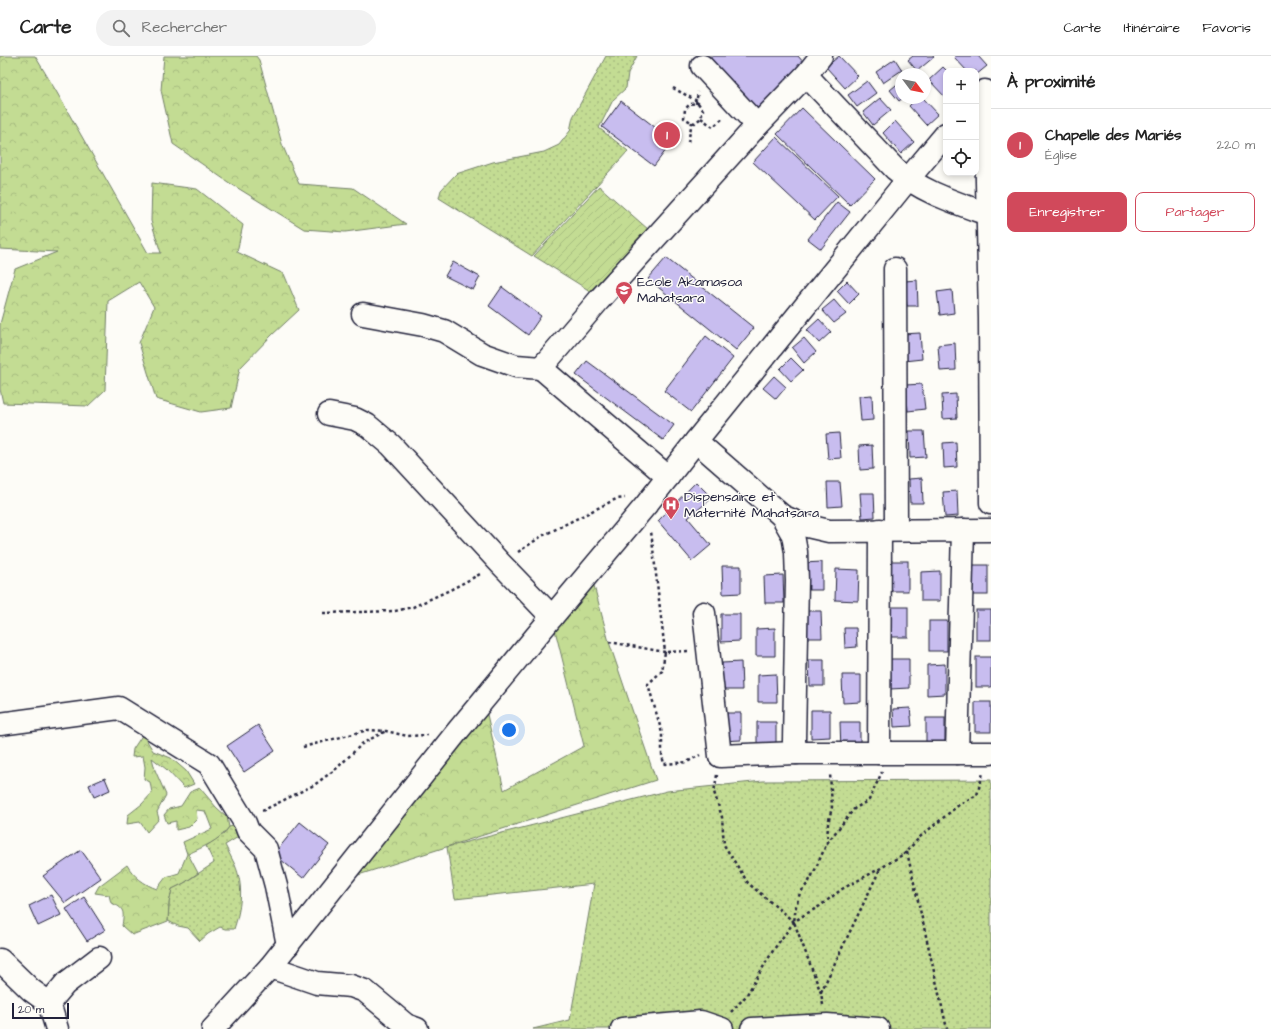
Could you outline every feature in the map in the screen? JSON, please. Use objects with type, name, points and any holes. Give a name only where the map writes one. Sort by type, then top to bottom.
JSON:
[{"type":"street","points":[[540,368],[599,300],[757,125],[806,75],[821,56]]},
{"type":"street","points":[[702,66],[757,125]]},
{"type":"street","points":[[806,75],[895,169],[908,180],[939,196],[987,214]]},
{"type":"street","points":[[984,93],[988,159],[987,214],[990,318],[991,503]]},
{"type":"street","points":[[213,1029],[270,967],[456,733],[646,505],[696,441],[943,138]]},
{"type":"street","points":[[885,753],[888,530],[895,269]]},
{"type":"street","points":[[363,314],[444,331],[482,354],[516,366],[540,368],[668,478]]},
{"type":"street","points":[[329,414],[355,419],[367,425],[385,440],[552,617]]},
{"type":"street","points":[[696,441],[782,516],[803,526],[829,531],[991,530]]},
{"type":"street","points":[[782,516],[792,535],[796,552],[797,581],[794,741],[796,754]]},
{"type":"street","points":[[957,752],[963,530]]},
{"type":"street","points":[[704,613],[720,756],[957,752],[990,753]]},
{"type":"street","points":[[0,724],[119,708],[209,764],[245,823],[248,831],[266,849],[276,886],[288,945]]},
{"type":"street","points":[[49,1003],[65,984],[99,958]]},
{"type":"street","points":[[0,960],[31,990],[49,1003],[57,1029]]},
{"type":"street","points":[[270,967],[317,983],[351,986],[365,991],[406,1025],[417,1029]]},
{"type":"street","points":[[622,1029],[701,1022],[722,1029]]},
{"type":"street","points":[[752,1029],[827,1025],[878,1029]]},
{"type":"path","points":[[672,88],[696,101]]},
{"type":"path","points":[[690,104],[698,104],[703,110],[701,118],[695,122],[692,122],[684,118],[685,109],[690,104]]},
{"type":"path","points":[[688,142],[692,122]]},
{"type":"path","points":[[646,505],[650,517],[665,652],[662,671],[648,684],[662,733],[662,755],[664,764],[688,762],[699,755],[720,756],[714,792],[722,817],[724,845],[748,883],[794,922]]},
{"type":"path","points":[[609,642],[665,652],[683,652],[708,649]]},
{"type":"path","points":[[303,747],[368,730],[386,731],[407,736],[456,733]]},
{"type":"path","points":[[245,823],[255,814],[314,785],[336,769],[363,743],[386,731]]},
{"type":"path","points":[[827,1025],[821,993],[794,922],[796,906],[800,893],[808,883],[827,843],[854,809],[869,800],[885,753]]},
{"type":"path","points":[[907,852],[904,854],[921,836],[954,808],[977,795],[990,753]]},
{"type":"path","points":[[827,843],[828,824],[832,807],[830,754]]},
{"type":"path","points":[[701,1022],[730,1014],[746,996],[774,949],[794,922],[820,906],[842,889],[907,852]]},
{"type":"path","points":[[907,852],[946,1029]]},
{"type":"path","points":[[821,993],[881,868]]},
{"type":"green space","points":[[0,56],[35,56],[148,253],[161,253],[151,221],[152,183],[197,189],[243,225],[237,252],[284,274],[299,310],[240,368],[231,408],[201,412],[156,399],[139,343],[154,307],[139,282],[108,301],[105,390],[88,406],[3,403],[0,389],[0,324],[15,269],[57,252],[0,249]]},
{"type":"green space","points":[[164,56],[256,56],[259,60],[282,144],[299,184],[353,188],[406,224],[345,232],[304,229],[228,182],[173,144],[161,90]]},
{"type":"green space","points":[[606,56],[637,56],[628,73],[626,88],[613,100],[599,128],[628,151],[532,256],[439,198],[441,190],[456,174],[493,162],[544,152],[559,145],[570,131],[573,117]]},
{"type":"green space","points":[[599,186],[649,230],[590,291],[534,256]]},
{"type":"green space","points":[[593,582],[609,642],[656,780],[352,877],[486,710],[504,790],[584,746],[554,626]]},
{"type":"green space","points":[[143,734],[153,751],[171,758],[186,771],[194,784],[184,788],[166,769],[152,758],[155,770],[166,795],[157,812],[159,819],[147,832],[140,822],[127,824],[128,815],[142,804],[152,793],[150,782],[144,779],[145,767],[143,756],[132,757],[133,749]]},
{"type":"green space","points":[[991,780],[991,1029],[533,1029],[570,1020],[594,884],[455,899],[447,847],[667,791],[763,781]]},
{"type":"green space","points":[[200,788],[216,807],[227,817],[229,827],[216,840],[188,854],[198,873],[172,889],[169,903],[168,921],[132,935],[122,926],[122,911],[119,907],[111,903],[109,895],[95,893],[99,886],[127,865],[140,880],[157,889],[166,877],[179,873],[187,854],[183,842],[212,829],[205,811],[196,810],[197,819],[189,827],[176,830],[176,821],[167,823],[164,815],[169,809],[181,806],[190,792]]},
{"type":"green space","points":[[245,823],[248,831],[225,845],[235,865],[240,881],[240,905],[234,929],[225,929],[220,927],[200,941],[188,928],[178,926],[168,921],[169,903],[172,889],[184,883],[214,863],[206,846],[224,834],[229,827]]},
{"type":"building","points":[[705,56],[798,56],[804,63],[756,113]]},
{"type":"building","points":[[839,56],[858,76],[845,88],[826,67]]},
{"type":"building","points":[[913,56],[934,57],[921,68],[915,68],[908,60]]},
{"type":"building","points":[[978,56],[987,66],[979,73],[979,68],[964,68],[954,57]]},
{"type":"building","points":[[895,59],[901,68],[895,68],[895,75],[883,83],[876,72]]},
{"type":"building","points":[[943,67],[944,68],[943,95],[931,82],[931,78]]},
{"type":"building","points":[[867,81],[876,93],[857,107],[848,95]]},
{"type":"building","points":[[895,86],[895,96],[890,90]]},
{"type":"building","points":[[880,98],[891,110],[873,125],[863,112]]},
{"type":"building","points":[[621,101],[673,141],[654,166],[602,127]]},
{"type":"building","points":[[911,104],[929,104],[938,114],[926,125],[909,106]]},
{"type":"building","points":[[802,108],[875,179],[850,205],[777,134]]},
{"type":"building","points":[[895,121],[914,142],[901,154],[883,133]]},
{"type":"building","points":[[776,137],[838,196],[815,220],[753,162]]},
{"type":"building","points":[[837,202],[850,212],[821,249],[808,239]]},
{"type":"building","points":[[666,258],[754,328],[736,350],[648,279]]},
{"type":"building","points":[[453,262],[480,277],[473,290],[445,276]]},
{"type":"building","points":[[917,280],[918,306],[907,306],[905,281]]},
{"type":"building","points":[[847,281],[859,294],[849,304],[837,291]]},
{"type":"building","points":[[502,287],[541,316],[528,335],[489,306]]},
{"type":"building","points":[[952,290],[954,313],[940,315],[937,292]]},
{"type":"building","points":[[834,300],[846,314],[834,323],[822,310]]},
{"type":"building","points":[[819,319],[831,332],[819,343],[807,330]]},
{"type":"building","points":[[920,333],[922,359],[904,361],[903,334]]},
{"type":"building","points":[[706,336],[733,358],[691,412],[664,391]]},
{"type":"building","points":[[804,338],[816,352],[804,363],[792,348]]},
{"type":"building","points":[[955,343],[956,370],[940,371],[938,345]]},
{"type":"building","points":[[791,358],[803,370],[791,381],[780,369]]},
{"type":"building","points":[[587,361],[674,425],[663,440],[576,375]]},
{"type":"building","points":[[774,376],[786,387],[776,399],[763,388]]},
{"type":"building","points":[[922,384],[925,409],[908,411],[906,385]]},
{"type":"building","points":[[956,394],[957,418],[943,419],[942,395]]},
{"type":"building","points":[[872,395],[873,420],[861,421],[859,396]]},
{"type":"building","points":[[909,431],[924,431],[926,457],[910,458]]},
{"type":"building","points":[[839,433],[841,458],[828,459],[826,434]]},
{"type":"building","points":[[956,442],[957,467],[944,468],[943,443]]},
{"type":"building","points":[[872,445],[873,469],[860,470],[859,446]]},
{"type":"building","points":[[922,478],[923,503],[910,503],[909,479]]},
{"type":"building","points":[[696,482],[712,498],[688,518],[711,545],[692,561],[658,521]]},
{"type":"building","points":[[827,482],[840,482],[842,506],[828,507]]},
{"type":"building","points":[[957,491],[958,516],[945,517],[943,492]]},
{"type":"building","points":[[860,493],[874,493],[875,517],[862,518]]},
{"type":"building","points":[[890,561],[908,561],[908,591],[890,591]]},
{"type":"building","points":[[822,562],[822,590],[803,590],[803,563]]},
{"type":"building","points":[[969,565],[988,565],[988,595],[969,595]]},
{"type":"building","points":[[722,566],[741,566],[741,593],[723,594]]},
{"type":"building","points":[[836,569],[859,570],[858,601],[835,600]]},
{"type":"building","points":[[940,571],[940,601],[921,601],[921,572]]},
{"type":"building","points":[[783,575],[784,603],[765,603],[764,576]]},
{"type":"building","points":[[890,607],[908,607],[908,637],[890,637]]},
{"type":"building","points":[[976,610],[991,610],[991,640],[976,640]]},
{"type":"building","points":[[802,611],[821,611],[822,638],[803,638]]},
{"type":"building","points":[[721,614],[740,614],[740,641],[721,642]]},
{"type":"building","points":[[929,621],[947,621],[947,651],[929,651]]},
{"type":"building","points":[[775,628],[775,656],[756,656],[756,629]]},
{"type":"building","points":[[844,628],[856,628],[857,647],[845,648]]},
{"type":"building","points":[[976,657],[991,657],[991,687],[976,687]]},
{"type":"building","points":[[890,659],[909,659],[909,688],[890,689]]},
{"type":"building","points":[[809,660],[824,660],[824,686],[810,686]]},
{"type":"building","points":[[741,662],[742,690],[722,690],[722,663]]},
{"type":"building","points":[[945,664],[945,694],[927,695],[927,665]]},
{"type":"building","points":[[776,674],[777,702],[758,702],[758,675]]},
{"type":"building","points":[[842,675],[861,675],[861,702],[843,703]]},
{"type":"building","points":[[975,702],[991,702],[991,732],[975,732]]},
{"type":"building","points":[[910,708],[912,726],[894,727],[893,709]]},
{"type":"building","points":[[811,710],[830,710],[830,737],[811,738]]},
{"type":"building","points":[[721,713],[741,713],[741,740],[722,741]]},
{"type":"building","points":[[926,718],[945,718],[945,747],[926,747]]},
{"type":"building","points":[[757,722],[776,722],[776,749],[757,750]]},
{"type":"building","points":[[840,722],[860,722],[860,749],[841,750]]},
{"type":"building","points":[[258,725],[275,751],[244,772],[227,746]]},
{"type":"building","points":[[105,778],[110,790],[94,797],[89,785]]},
{"type":"building","points":[[300,822],[329,845],[303,878],[274,854]]},
{"type":"building","points":[[81,850],[101,878],[65,903],[43,876]]},
{"type":"building","points":[[51,895],[61,915],[38,926],[29,906]]},
{"type":"building","points":[[84,897],[105,930],[87,941],[66,909]]},
{"type":"place","name":"Chapelle des Mariés","points":[[667,135]]},
{"type":"place","name":"Ecole Akamasoa Mahatsara","points":[[624,305]]},
{"type":"place","name":"Dispensaire et Maternité Mahatsara","points":[[671,520]]}]
